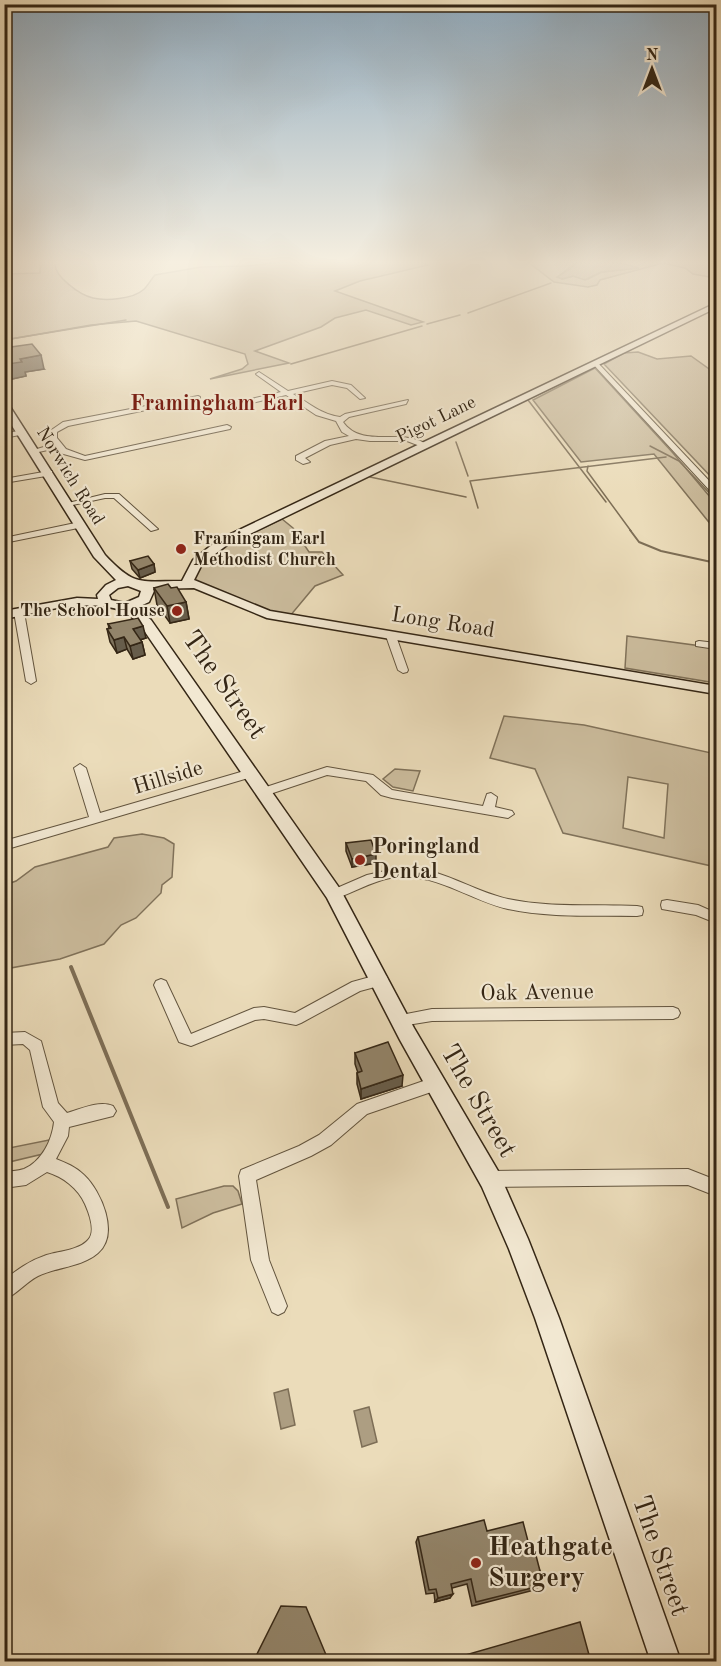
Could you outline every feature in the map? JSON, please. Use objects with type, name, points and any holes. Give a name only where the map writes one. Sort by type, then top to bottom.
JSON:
[{"type":"street","name":"Pigot Lane","points":[[187,583],[198,558],[210,550],[644,340]]},
{"type":"street","points":[[595,363],[717,492]]},
{"type":"street","points":[[248,377],[269,372]]},
{"type":"street","points":[[259,374],[284,393],[304,403],[316,414],[340,419],[405,402],[415,407]]},
{"type":"street","points":[[246,402],[332,383],[344,384],[362,398]]},
{"type":"street","points":[[353,390],[365,387]]},
{"type":"street","points":[[198,398],[66,424],[52,434],[58,445],[69,455],[95,457],[227,427]]},
{"type":"street","name":"Norwich Road","points":[[4,405],[107,564],[127,582]]},
{"type":"street","points":[[340,419],[340,425],[370,440],[405,438],[425,446]]},
{"type":"street","points":[[4,436],[22,432]]},
{"type":"street","points":[[299,458],[328,443],[358,436]]},
{"type":"street","points":[[34,451],[58,445]]},
{"type":"street","points":[[4,481],[49,473]]},
{"type":"street","points":[[68,504],[105,496],[116,496],[154,524]]},
{"type":"street","points":[[4,541],[80,525]]},
{"type":"street","points":[[106,595],[110,581],[107,564]]},
{"type":"street","points":[[4,615],[106,595],[127,582],[140,601]]},
{"type":"street","name":"Long Road","points":[[140,601],[168,585],[187,583],[203,587],[267,614],[717,690]]},
{"type":"street","points":[[106,595],[140,601]]},
{"type":"street","name":"The Street","points":[[140,601],[251,773],[334,894],[435,1084],[490,1179],[520,1247],[547,1318],[666,1662]]},
{"type":"street","points":[[19,612],[31,681]]},
{"type":"street","points":[[392,636],[404,670]]},
{"type":"street","points":[[699,644],[717,646]]},
{"type":"street","points":[[80,768],[96,820]]},
{"type":"street","points":[[264,792],[331,771],[369,778],[385,792],[508,814]]},
{"type":"street","name":"Hillside","points":[[4,846],[251,773]]},
{"type":"street","points":[[488,811],[491,797]]},
{"type":"street","points":[[334,894],[354,884],[393,874],[418,873],[507,903],[528,907],[638,911]]},
{"type":"street","points":[[667,905],[698,910],[717,918]]},
{"type":"street","points":[[161,985],[184,1038],[191,1040],[254,1014],[264,1013],[296,1019],[357,986],[381,980]]},
{"type":"street","name":"Oak Avenue","points":[[401,1020],[432,1015],[674,1013]]},
{"type":"street","points":[[4,1039],[25,1038],[36,1046],[51,1107],[60,1115],[62,1122],[60,1136],[45,1164],[26,1177],[4,1180]]},
{"type":"street","points":[[278,1306],[260,1260],[247,1176],[305,1152],[325,1140],[362,1109],[435,1084]]},
{"type":"street","points":[[62,1122],[95,1112],[108,1111]]},
{"type":"street","points":[[4,1291],[31,1270],[79,1256],[95,1247],[101,1231],[99,1217],[81,1181],[57,1167],[45,1164]]},
{"type":"street","points":[[490,1179],[688,1177],[717,1188]]},
{"type":"shaded area","points":[[198,340],[286,340],[255,351],[289,363],[210,379],[242,369],[248,364],[245,354]]},
{"type":"shaded area","points":[[638,352],[657,359],[691,356],[716,374],[716,482],[604,364],[624,353]]},
{"type":"shaded area","points":[[595,368],[716,504],[716,531],[654,454],[581,462],[533,400]]},
{"type":"shaded area","points":[[282,519],[293,528],[309,552],[322,552],[343,575],[315,586],[290,616],[271,612],[194,582],[195,572],[205,556]]},
{"type":"shaded area","points":[[627,636],[716,648],[716,683],[625,668]]},
{"type":"shaded area","points":[[504,716],[584,725],[716,754],[716,867],[563,833],[535,769],[490,758]],"holes":[[[628,777],[668,784],[664,838],[623,828]]]},
{"type":"shaded area","points":[[395,769],[420,771],[413,791],[393,787],[383,779]]},
{"type":"shaded area","points":[[142,834],[164,838],[174,844],[172,877],[162,885],[161,893],[136,918],[121,925],[104,944],[60,959],[5,969],[5,885],[16,881],[35,867],[108,847],[114,838]]},
{"type":"shaded area","points":[[54,1139],[47,1153],[5,1163],[4,1149]]},
{"type":"shaded area","points":[[224,1186],[233,1186],[238,1191],[242,1204],[213,1213],[182,1228],[176,1199]]},
{"type":"shaded area","points":[[288,1389],[295,1425],[281,1429],[274,1393]]},
{"type":"shaded area","points":[[369,1407],[377,1442],[362,1447],[354,1411]]},
{"type":"building","points":[[32,344],[41,355],[8,364],[4,360],[4,348]]},
{"type":"building","points":[[148,556],[154,564],[138,570],[130,561]]},
{"type":"building","points":[[168,584],[171,588],[177,587],[186,602],[167,606],[154,588]]},
{"type":"building","points":[[138,618],[143,626],[133,629],[142,642],[130,646],[124,637],[114,640],[107,629],[111,628],[108,624]]},
{"type":"building","points":[[371,840],[376,854],[352,859],[346,843]]},
{"type":"building","points":[[388,1042],[403,1075],[361,1089],[357,1073],[362,1071],[355,1053]]},
{"type":"building","name":"Heathgate Surgery","points":[[484,1520],[487,1531],[523,1522],[529,1545],[533,1544],[540,1571],[536,1572],[540,1586],[476,1602],[471,1579],[451,1584],[453,1594],[438,1598],[436,1589],[429,1590],[418,1537]]},
{"type":"building","points":[[281,1606],[306,1607],[329,1662],[253,1662]]},
{"type":"building","points":[[580,1622],[591,1662],[463,1662],[462,1656]]},
{"type":"waterway","points":[[291,364],[375,340]]},
{"type":"waterway","points":[[528,400],[580,468]]},
{"type":"waterway","points":[[456,442],[468,476]]},
{"type":"waterway","points":[[650,446],[679,461],[716,500]]},
{"type":"waterway","points":[[588,467],[666,457]]},
{"type":"waterway","points":[[580,468],[588,467]]},
{"type":"waterway","points":[[588,467],[587,471],[631,531]]},
{"type":"waterway","points":[[478,508],[470,481],[580,468]]},
{"type":"waterway","points":[[580,468],[606,502]]},
{"type":"waterway","points":[[370,477],[466,497]]},
{"type":"waterway","points":[[630,530],[639,542],[661,551],[716,563]]},
{"type":"waterway","points":[[71,967],[168,1207]]},
{"type":"place","name":"Framingam Earl Methodist Church","points":[[181,549]]},
{"type":"place","name":"The School House","points":[[177,611]]},
{"type":"place","name":"Poringland Dental","points":[[360,860]]},
{"type":"place","name":"Heathgate Surgery","points":[[476,1563]]},
{"type":"district","name":"Framingham Earl","points":[[217,404]]}]
